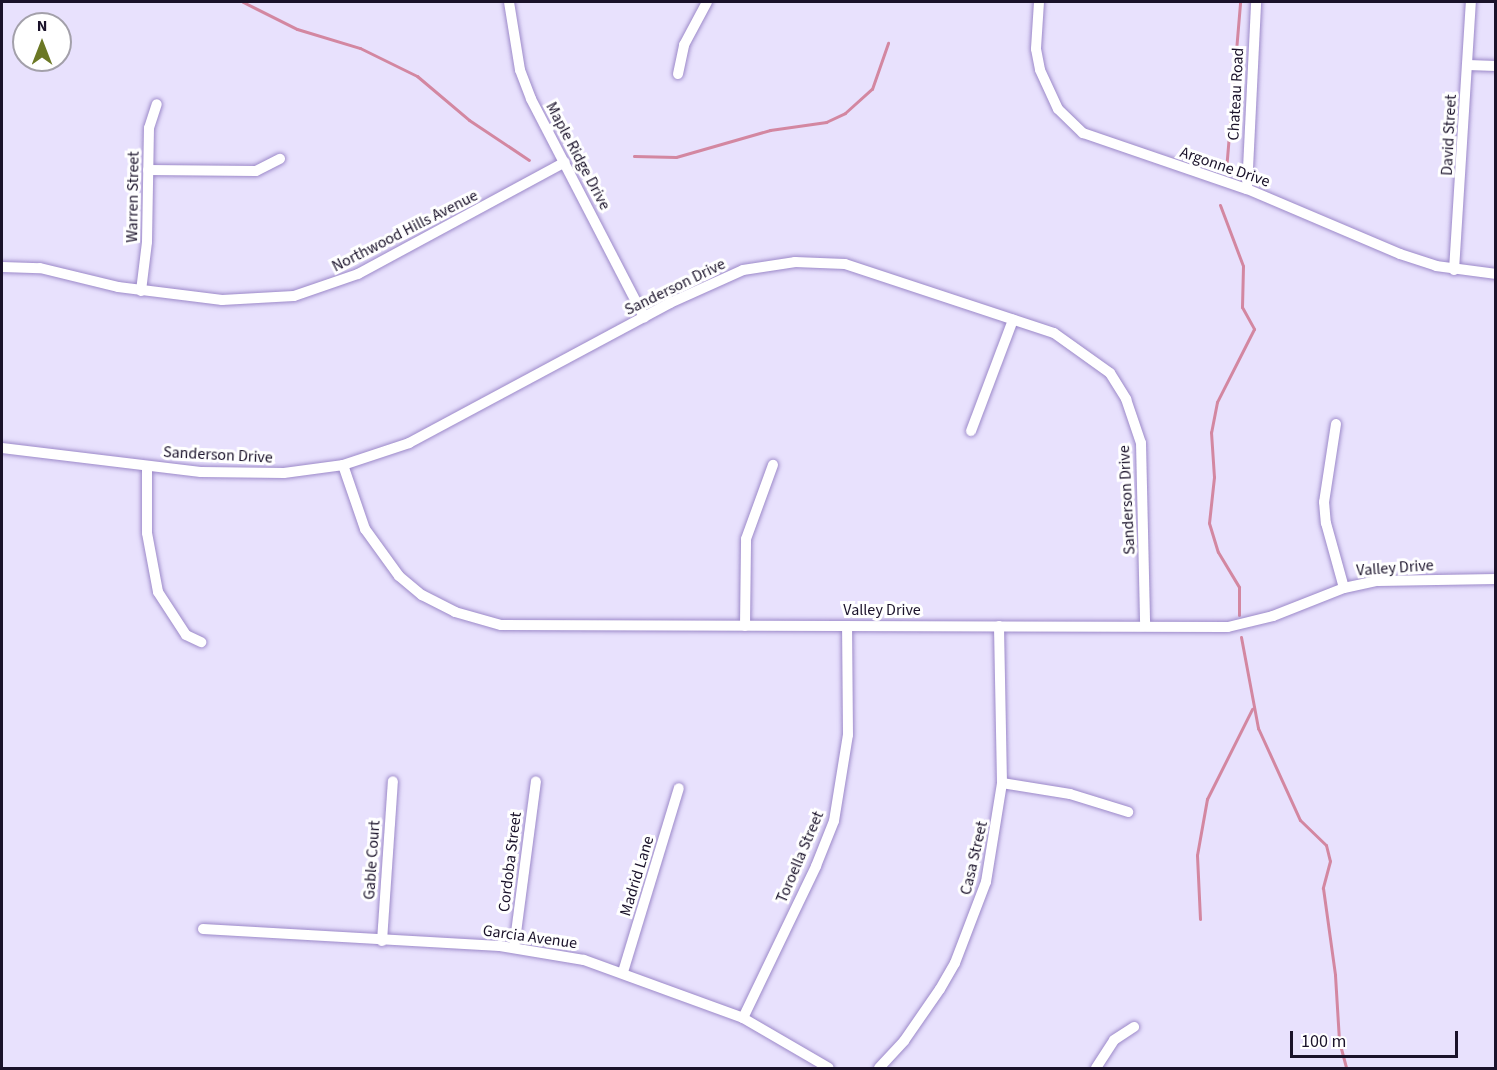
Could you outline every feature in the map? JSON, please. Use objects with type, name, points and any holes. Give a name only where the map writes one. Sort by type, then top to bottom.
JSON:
[{"type":"street","name":"Maple Ridge Drive","points":[[509,2],[520,70],[531,99],[644,317]]},
{"type":"street","points":[[678,74],[684,45],[707,2]]},
{"type":"street","name":"Argonne Drive","points":[[1039,2],[1036,49],[1040,70],[1058,109],[1074,127],[1126,150],[1247,189],[1400,254],[1454,270],[1496,274]]},
{"type":"street","name":"Chateau Road","points":[[1247,189],[1256,2]]},
{"type":"street","name":"David Street","points":[[1454,270],[1471,2]]},
{"type":"street","points":[[1468,65],[1496,66]]},
{"type":"street","name":"Warren Street","points":[[141,291],[147,242],[149,128],[157,104]]},
{"type":"street","points":[[148,170],[256,171],[280,159]]},
{"type":"street","name":"Northwood Hills Avenue","points":[[2,267],[40,268],[141,291],[241,301],[309,293],[358,274],[565,162]]},
{"type":"street","name":"Sanderson Drive","points":[[2,448],[147,466],[242,474],[344,465],[409,443],[644,317],[743,270],[779,263],[827,262],[871,271],[1054,333],[1087,353],[1110,373],[1126,399],[1143,458],[1145,626]]},
{"type":"street","points":[[970,431],[1013,320]]},
{"type":"street","points":[[1336,424],[1324,502],[1326,524],[1344,588]]},
{"type":"street","name":"Valley Drive","points":[[344,465],[356,508],[380,553],[422,595],[455,612],[488,623],[509,626],[1228,627],[1249,623],[1344,588],[1399,579],[1496,579]]},
{"type":"street","points":[[745,626],[746,539],[773,465]]},
{"type":"street","points":[[147,466],[147,533],[158,592],[186,635],[201,642]]},
{"type":"street","name":"Toroella Street","points":[[742,1018],[816,866],[834,821],[848,735],[847,626]]},
{"type":"street","name":"Casa Street","points":[[879,1068],[904,1041],[955,963],[986,882],[1002,783],[999,626]]},
{"type":"street","name":"Gable Court","points":[[382,940],[393,781]]},
{"type":"street","name":"Cordoba Street","points":[[514,948],[536,781]]},
{"type":"street","points":[[1002,783],[1070,794],[1128,812]]},
{"type":"street","name":"Madrid Lane","points":[[623,972],[679,788]]},
{"type":"street","name":"Garcia Avenue","points":[[203,929],[514,948],[623,972],[742,1018],[829,1068]]},
{"type":"street","points":[[1096,1068],[1114,1040],[1134,1027]]},
{"type":"waterway","points":[[243,2],[297,29],[360,48],[417,76],[469,120],[529,160]]},
{"type":"waterway","points":[[1226,170],[1240,2]]},
{"type":"waterway","points":[[634,156],[676,157],[770,130],[826,122],[845,113],[872,89],[888,43]]},
{"type":"waterway","points":[[1220,205],[1243,266],[1242,307],[1254,329],[1217,402],[1211,432],[1214,477],[1209,523],[1218,552],[1239,587],[1239,615]]},
{"type":"waterway","points":[[1241,637],[1258,728],[1300,820],[1326,845],[1330,861],[1323,888],[1335,975],[1339,1041],[1346,1068]]},
{"type":"waterway","points":[[1200,919],[1197,855],[1207,799],[1252,709]]}]
